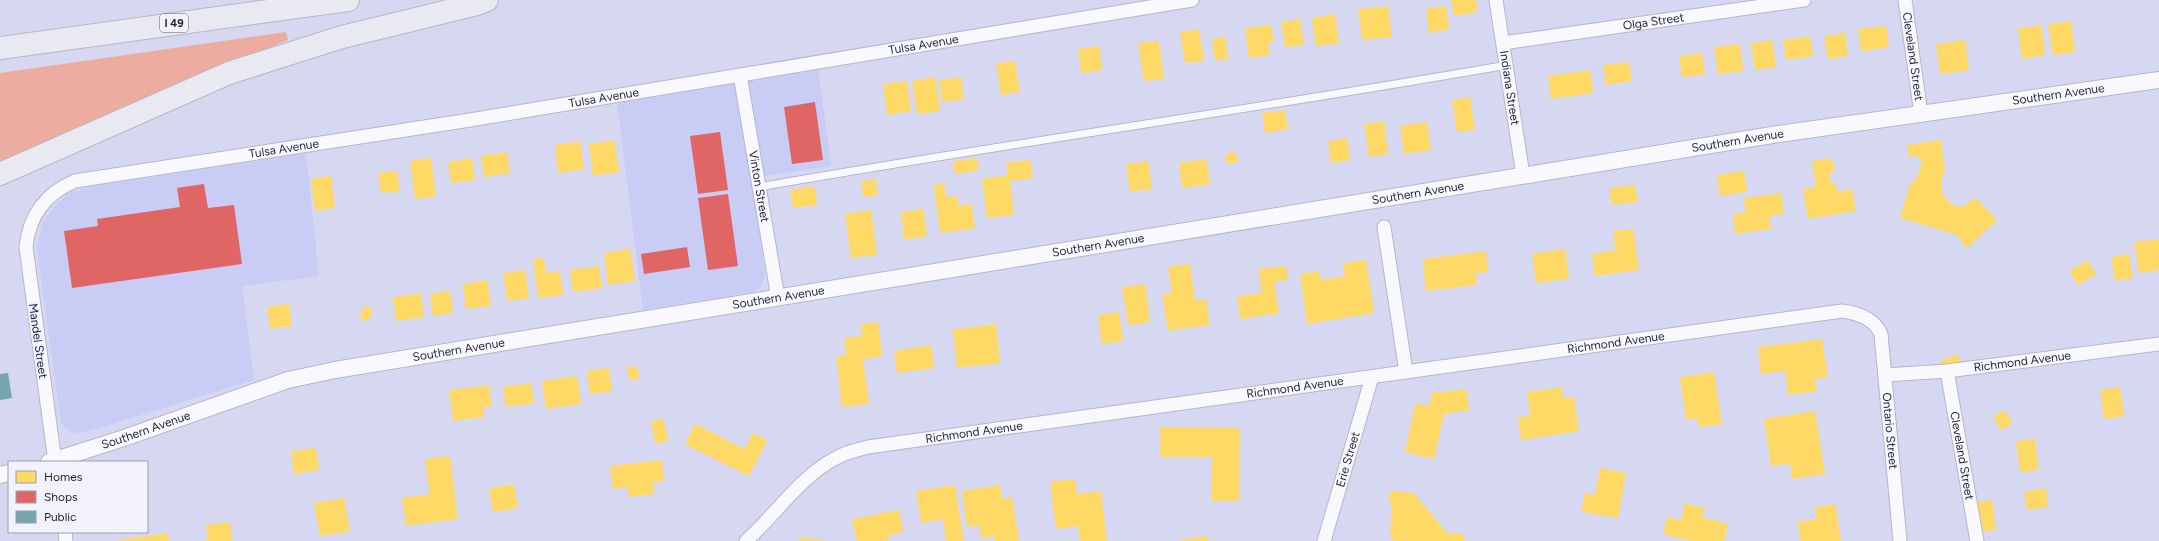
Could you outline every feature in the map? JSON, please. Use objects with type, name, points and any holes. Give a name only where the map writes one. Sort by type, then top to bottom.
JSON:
[{"type":"highway","name":"I 49","points":[[0,48],[348,0]]},
{"type":"highway","points":[[0,174],[229,73],[342,37],[478,4],[487,0]]},
{"type":"street","name":"Tulsa Avenue","points":[[32,221],[49,197],[64,186],[88,178],[462,121],[1192,0]]},
{"type":"street","name":"Indiana Street","points":[[1496,0],[1523,175]]},
{"type":"street","name":"Olga Street","points":[[1503,43],[1804,0]]},
{"type":"street","name":"Cleveland Street","points":[[1906,0],[1921,114]]},
{"type":"street","name":"Vinton Street","points":[[740,75],[778,298]]},
{"type":"street","name":"Southern Avenue","points":[[54,461],[288,380],[499,342],[778,298],[1772,134],[2159,80]]},
{"type":"street","name":"Mandel Street","points":[[32,221],[27,235],[26,260],[54,461]]},
{"type":"street","points":[[1384,227],[1406,372]]},
{"type":"street","name":"Richmond Avenue","points":[[746,541],[810,476],[826,464],[849,452],[868,447],[1842,311],[1857,313],[1874,323]]},
{"type":"street","name":"Ontario Street","points":[[1874,323],[1881,334],[1900,541]]},
{"type":"street","name":"Richmond Avenue","points":[[1885,376],[1947,371],[2159,344]]},
{"type":"street","name":"Cleveland Street","points":[[1947,371],[1977,541]]},
{"type":"street","name":"Erie Street","points":[[1324,541],[1372,377]]},
{"type":"lane","points":[[759,187],[890,163],[1191,115],[1351,92],[1507,65]]},
{"type":"shaded area","points":[[286,32],[288,40],[120,109],[0,164],[0,73]]},
{"type":"shaded area","points":[[818,65],[831,166],[752,178],[765,275],[761,287],[754,292],[643,310],[617,103]]},
{"type":"shaded area","points":[[306,153],[319,276],[242,286],[254,380],[86,432],[73,433],[65,428],[61,423],[37,246],[43,222],[54,207],[68,193],[89,187]]},
{"type":"building: Homes","points":[[1451,0],[1476,0],[1477,12],[1454,16]]},
{"type":"building: Homes","points":[[1388,6],[1392,37],[1362,40],[1358,9]]},
{"type":"building: Homes","points":[[1446,6],[1449,29],[1429,33],[1426,9]]},
{"type":"building: Homes","points":[[1335,14],[1339,43],[1316,46],[1312,18]]},
{"type":"building: Homes","points":[[1300,19],[1304,45],[1285,47],[1281,22]]},
{"type":"building: Homes","points":[[2071,21],[2075,52],[2053,55],[2048,24]]},
{"type":"building: Homes","points":[[1271,25],[1274,42],[1268,43],[1270,55],[1249,58],[1245,28]]},
{"type":"building: Homes","points":[[2041,25],[2045,55],[2022,59],[2018,28]]},
{"type":"building: Homes","points":[[1886,26],[1889,47],[1861,51],[1858,29]]},
{"type":"building: Homes","points":[[1199,29],[1204,61],[1185,63],[1180,32]]},
{"type":"building: Homes","points":[[1845,33],[1848,56],[1828,59],[1824,36]]},
{"type":"building: Homes","points":[[1810,36],[1813,56],[1786,60],[1783,40]]},
{"type":"building: Homes","points":[[1225,37],[1228,59],[1215,60],[1212,39]]},
{"type":"building: Homes","points":[[1772,40],[1776,67],[1755,70],[1751,43]]},
{"type":"building: Homes","points":[[1965,40],[1969,70],[1940,74],[1936,44]]},
{"type":"building: Homes","points":[[1159,41],[1164,79],[1144,81],[1138,43]]},
{"type":"building: Homes","points":[[1740,44],[1743,71],[1718,74],[1714,47]]},
{"type":"building: Homes","points":[[1099,46],[1102,70],[1081,73],[1078,49]]},
{"type":"building: Homes","points":[[1702,53],[1705,74],[1682,77],[1679,56]]},
{"type":"building: Homes","points":[[1015,61],[1020,92],[1001,95],[996,63]]},
{"type":"building: Homes","points":[[1629,62],[1632,81],[1606,85],[1603,65]]},
{"type":"building: Homes","points":[[1590,70],[1593,93],[1551,99],[1548,76]]},
{"type":"building: Homes","points":[[935,77],[940,111],[917,114],[912,81]]},
{"type":"building: Homes","points":[[961,77],[964,99],[942,102],[939,80]]},
{"type":"building: Homes","points":[[907,81],[911,111],[887,115],[883,84]]},
{"type":"building: Homes","points":[[1470,97],[1475,130],[1457,132],[1452,100]]},
{"type":"building: Homes","points":[[1285,110],[1288,129],[1265,133],[1262,113]]},
{"type":"building: Homes","points":[[1384,121],[1388,154],[1369,157],[1364,124]]},
{"type":"building: Homes","points":[[1427,122],[1431,150],[1404,154],[1400,126]]},
{"type":"building: Homes","points":[[1347,138],[1350,160],[1331,163],[1328,141]]},
{"type":"building: Homes","points":[[614,140],[619,172],[593,176],[589,144]]},
{"type":"building: Homes","points":[[1941,140],[1945,169],[1941,182],[1943,195],[1951,204],[1963,207],[1971,200],[1977,199],[1997,220],[1967,248],[1955,234],[1900,218],[1910,184],[1917,178],[1922,161],[1917,156],[1909,157],[1907,145]]},
{"type":"building: Homes","points":[[580,141],[584,169],[558,173],[555,145]]},
{"type":"building: Homes","points":[[507,152],[510,173],[484,177],[481,156]]},
{"type":"building: Homes","points":[[1236,152],[1238,162],[1227,164],[1225,154]]},
{"type":"building: Homes","points":[[431,158],[436,196],[415,199],[410,161]]},
{"type":"building: Homes","points":[[472,158],[475,180],[451,183],[448,162]]},
{"type":"building: Homes","points":[[977,158],[979,170],[955,174],[953,161]]},
{"type":"building: Homes","points":[[1832,158],[1835,172],[1829,173],[1831,184],[1836,183],[1837,192],[1852,189],[1856,211],[1808,219],[1803,189],[1816,187],[1812,161]]},
{"type":"building: Homes","points":[[1206,159],[1210,184],[1182,188],[1179,163]]},
{"type":"building: Homes","points":[[1030,160],[1033,178],[1010,181],[1014,215],[987,218],[982,179],[1008,175],[1006,163]]},
{"type":"building: Homes","points":[[1148,161],[1152,189],[1130,192],[1126,164]]},
{"type":"building: Homes","points":[[397,171],[400,191],[381,193],[378,173]]},
{"type":"building: Homes","points":[[1744,171],[1747,192],[1720,196],[1717,175]]},
{"type":"building: Homes","points":[[331,176],[335,208],[315,211],[311,179]]},
{"type":"building: Homes","points":[[876,179],[878,195],[863,197],[861,181]]},
{"type":"building: Homes","points":[[944,183],[946,197],[957,196],[958,206],[971,204],[975,228],[940,233],[934,185]]},
{"type":"building: Homes","points":[[1635,185],[1638,202],[1612,205],[1609,188]]},
{"type":"building: Homes","points":[[814,186],[817,205],[793,208],[790,190]]},
{"type":"building: Homes","points":[[1781,193],[1784,214],[1769,216],[1771,229],[1735,234],[1733,214],[1746,212],[1744,198]]},
{"type":"building: Homes","points":[[923,209],[927,236],[904,240],[901,212]]},
{"type":"building: Homes","points":[[871,210],[877,255],[851,258],[845,214]]},
{"type":"building: Homes","points":[[1633,229],[1639,270],[1595,276],[1592,254],[1616,250],[1613,231]]},
{"type":"building: Homes","points":[[2159,239],[2159,270],[2139,273],[2134,242]]},
{"type":"building: Homes","points":[[630,249],[635,281],[608,285],[604,253]]},
{"type":"building: Homes","points":[[1565,249],[1569,279],[1536,283],[1532,254]]},
{"type":"building: Homes","points":[[1486,251],[1488,272],[1475,273],[1477,285],[1426,291],[1423,259]]},
{"type":"building: Homes","points":[[2129,254],[2133,278],[2115,281],[2111,257]]},
{"type":"building: Homes","points":[[544,258],[546,273],[560,271],[563,295],[538,298],[533,259]]},
{"type":"building: Homes","points":[[1366,260],[1374,313],[1307,324],[1300,274],[1319,271],[1321,280],[1345,276],[1343,263]]},
{"type":"building: Homes","points":[[2088,260],[2096,274],[2078,285],[2069,271]]},
{"type":"building: Homes","points":[[1190,264],[1195,301],[1206,299],[1210,325],[1168,331],[1162,294],[1172,293],[1168,267]]},
{"type":"building: Homes","points":[[599,266],[602,288],[573,292],[570,270]]},
{"type":"building: Homes","points":[[1286,266],[1288,280],[1274,282],[1279,313],[1240,319],[1237,296],[1262,293],[1258,269]]},
{"type":"building: Homes","points":[[525,270],[529,298],[507,301],[503,273]]},
{"type":"building: Homes","points":[[487,280],[491,306],[466,309],[463,284]]},
{"type":"building: Homes","points":[[1145,284],[1150,322],[1128,325],[1122,287]]},
{"type":"building: Homes","points":[[450,291],[453,313],[433,316],[430,294]]},
{"type":"building: Homes","points":[[421,293],[424,317],[396,321],[393,297]]},
{"type":"building: Homes","points":[[289,304],[292,326],[270,329],[267,307]]},
{"type":"building: Homes","points":[[364,306],[373,309],[368,321],[359,318]]},
{"type":"building: Homes","points":[[1119,312],[1123,341],[1102,344],[1098,315]]},
{"type":"building: Homes","points":[[878,322],[882,356],[863,359],[869,404],[842,407],[836,356],[846,355],[844,338],[862,336],[861,324]]},
{"type":"building: Homes","points":[[996,324],[1000,363],[957,368],[953,329]]},
{"type":"building: Homes","points":[[1822,339],[1828,377],[1815,379],[1817,391],[1788,395],[1785,371],[1761,374],[1758,347]]},
{"type":"building: Homes","points":[[931,345],[934,368],[897,373],[894,351]]},
{"type":"building: Homes","points":[[1958,354],[1965,373],[1947,380],[1940,361]]},
{"type":"building: Homes","points":[[637,366],[639,379],[629,380],[627,367]]},
{"type":"building: Homes","points":[[609,368],[612,391],[590,394],[587,371]]},
{"type":"building: Homes","points":[[1714,372],[1722,424],[1698,427],[1697,418],[1686,420],[1680,377]]},
{"type":"building: Homes","points":[[577,376],[581,404],[546,409],[542,381]]},
{"type":"building: Homes","points":[[531,383],[534,403],[506,407],[503,387]]},
{"type":"building: Homes","points":[[489,385],[492,406],[483,407],[484,417],[453,421],[449,390]]},
{"type":"building: Homes","points":[[1562,387],[1563,398],[1574,397],[1579,431],[1521,440],[1518,417],[1530,416],[1527,392]]},
{"type":"building: Homes","points":[[2120,387],[2124,416],[2104,419],[2100,390]]},
{"type":"building: Homes","points":[[1466,389],[1469,410],[1444,414],[1434,459],[1405,452],[1415,403],[1429,406],[1432,393]]},
{"type":"building: Homes","points":[[2005,410],[2012,424],[2000,430],[1993,416]]},
{"type":"building: Homes","points":[[1815,411],[1825,474],[1792,479],[1790,463],[1771,466],[1764,419]]},
{"type":"building: Homes","points":[[664,419],[668,441],[655,443],[651,421]]},
{"type":"building: Homes","points":[[695,424],[745,449],[752,433],[767,440],[749,476],[685,444]]},
{"type":"building: Homes","points":[[1160,427],[1240,428],[1239,501],[1211,501],[1212,457],[1160,457]]},
{"type":"building: Homes","points":[[2035,439],[2038,470],[2020,472],[2016,441]]},
{"type":"building: Homes","points":[[316,448],[319,470],[294,474],[291,451]]},
{"type":"building: Homes","points":[[450,456],[458,519],[406,526],[402,498],[430,494],[425,459]]},
{"type":"building: Homes","points":[[662,460],[664,481],[653,482],[654,494],[629,497],[627,487],[613,489],[610,466]]},
{"type":"building: Homes","points":[[1600,468],[1626,473],[1618,518],[1581,512],[1585,493],[1595,495]]},
{"type":"building: Homes","points":[[1075,479],[1077,494],[1101,491],[1107,541],[1080,541],[1078,526],[1056,529],[1050,482]]},
{"type":"building: Homes","points":[[514,484],[518,508],[493,512],[489,488]]},
{"type":"building: Homes","points":[[955,485],[964,541],[946,541],[943,519],[921,523],[916,491]]},
{"type":"building: Homes","points":[[1000,485],[1002,499],[1012,497],[1019,541],[994,541],[994,536],[981,538],[979,525],[967,527],[962,491]]},
{"type":"building: Homes","points":[[2046,488],[2048,507],[2027,510],[2024,492]]},
{"type":"building: Homes","points":[[1390,491],[1414,493],[1447,533],[1464,534],[1464,541],[1394,541],[1390,536],[1392,507],[1389,503]]},
{"type":"building: Homes","points":[[344,498],[350,531],[320,536],[314,503]]},
{"type":"building: Homes","points":[[1992,500],[1996,530],[1972,533],[1968,503]]},
{"type":"building: Homes","points":[[1685,503],[1705,508],[1702,517],[1728,524],[1724,541],[1691,541],[1663,534],[1667,517],[1681,520]]},
{"type":"building: Homes","points":[[1835,504],[1841,541],[1800,541],[1798,522],[1817,519],[1815,507]]},
{"type":"building: Homes","points":[[899,510],[903,532],[888,535],[889,541],[857,541],[852,519]]},
{"type":"building: Homes","points":[[230,522],[232,541],[202,541],[208,539],[206,525]]},
{"type":"building: Homes","points":[[168,533],[169,541],[118,540]]},
{"type":"building: Homes","points":[[1207,536],[1208,541],[1180,541],[1180,540]]},
{"type":"building: Homes","points":[[799,537],[824,540],[824,541],[799,541]]},
{"type":"building: Shops","points":[[815,102],[823,160],[792,164],[784,107]]},
{"type":"building: Shops","points":[[720,132],[728,190],[698,194],[690,136]]},
{"type":"building: Shops","points":[[204,184],[208,208],[234,205],[242,264],[72,288],[64,231],[98,226],[97,219],[180,207],[177,188]]},
{"type":"building: Shops","points":[[728,194],[738,266],[708,270],[698,198]]},
{"type":"building: Shops","points":[[687,247],[690,267],[644,274],[641,254]]},
{"type":"building: Public","points":[[8,373],[12,398],[0,400],[0,374]]}]
